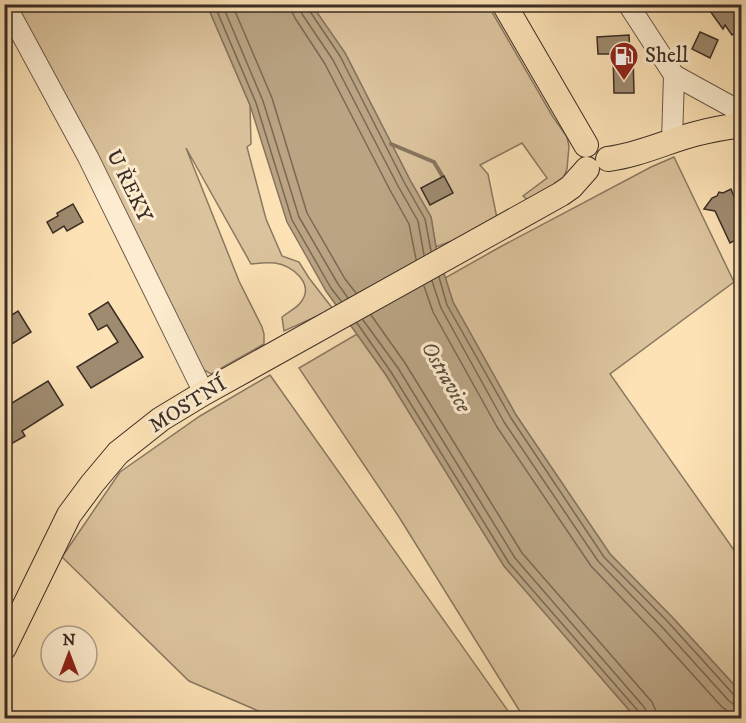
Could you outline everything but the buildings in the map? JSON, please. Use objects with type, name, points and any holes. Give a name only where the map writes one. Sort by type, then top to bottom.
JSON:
[{"type":"main road","points":[[504,4],[586,145],[594,143],[607,151],[598,164]]},
{"type":"main road","points":[[598,164],[718,128],[741,125]]},
{"type":"main road","name":"MOSTNÍ","points":[[4,648],[69,515],[118,453],[161,419],[204,393],[561,194],[598,164]]},
{"type":"street","name":"U ŘEKY","points":[[5,4],[88,157],[204,393]]},
{"type":"street","points":[[628,4],[674,75],[734,108],[741,115]]},
{"type":"street","points":[[672,141],[674,75]]},
{"type":"shaded area","points":[[6,5],[207,5],[250,105],[251,144],[247,147],[266,219],[282,256],[299,262],[333,309],[284,331],[282,317],[295,308],[305,295],[300,276],[288,267],[275,263],[251,264],[186,148],[239,281],[264,334],[264,344],[211,374],[197,366]]},
{"type":"shaded area","points":[[311,5],[488,5],[567,137],[569,146],[567,169],[563,179],[528,200],[523,196],[547,178],[522,143],[480,165],[488,174],[498,223],[436,247],[431,217],[345,53]]},
{"type":"shaded area","points":[[674,157],[734,282],[610,374],[741,560],[741,696],[736,687],[673,618],[610,554],[516,415],[453,302],[445,278],[651,167]]},
{"type":"shaded area","points":[[357,334],[386,375],[504,566],[636,718],[524,718],[399,517],[299,368]]},
{"type":"shaded area","points":[[270,375],[513,718],[275,718],[189,681],[62,557],[120,472],[200,416]]},
{"type":"water","name":"Ostravice","points":[[207,5],[312,5],[345,53],[431,217],[436,247],[453,302],[516,415],[610,554],[736,687],[741,696],[741,718],[636,718],[504,566],[386,375],[326,291],[287,222],[250,105]]},
{"type":"waterway","points":[[391,144],[434,162],[443,177]]},
{"type":"place","name":"Shell","points":[[624,82]]}]
